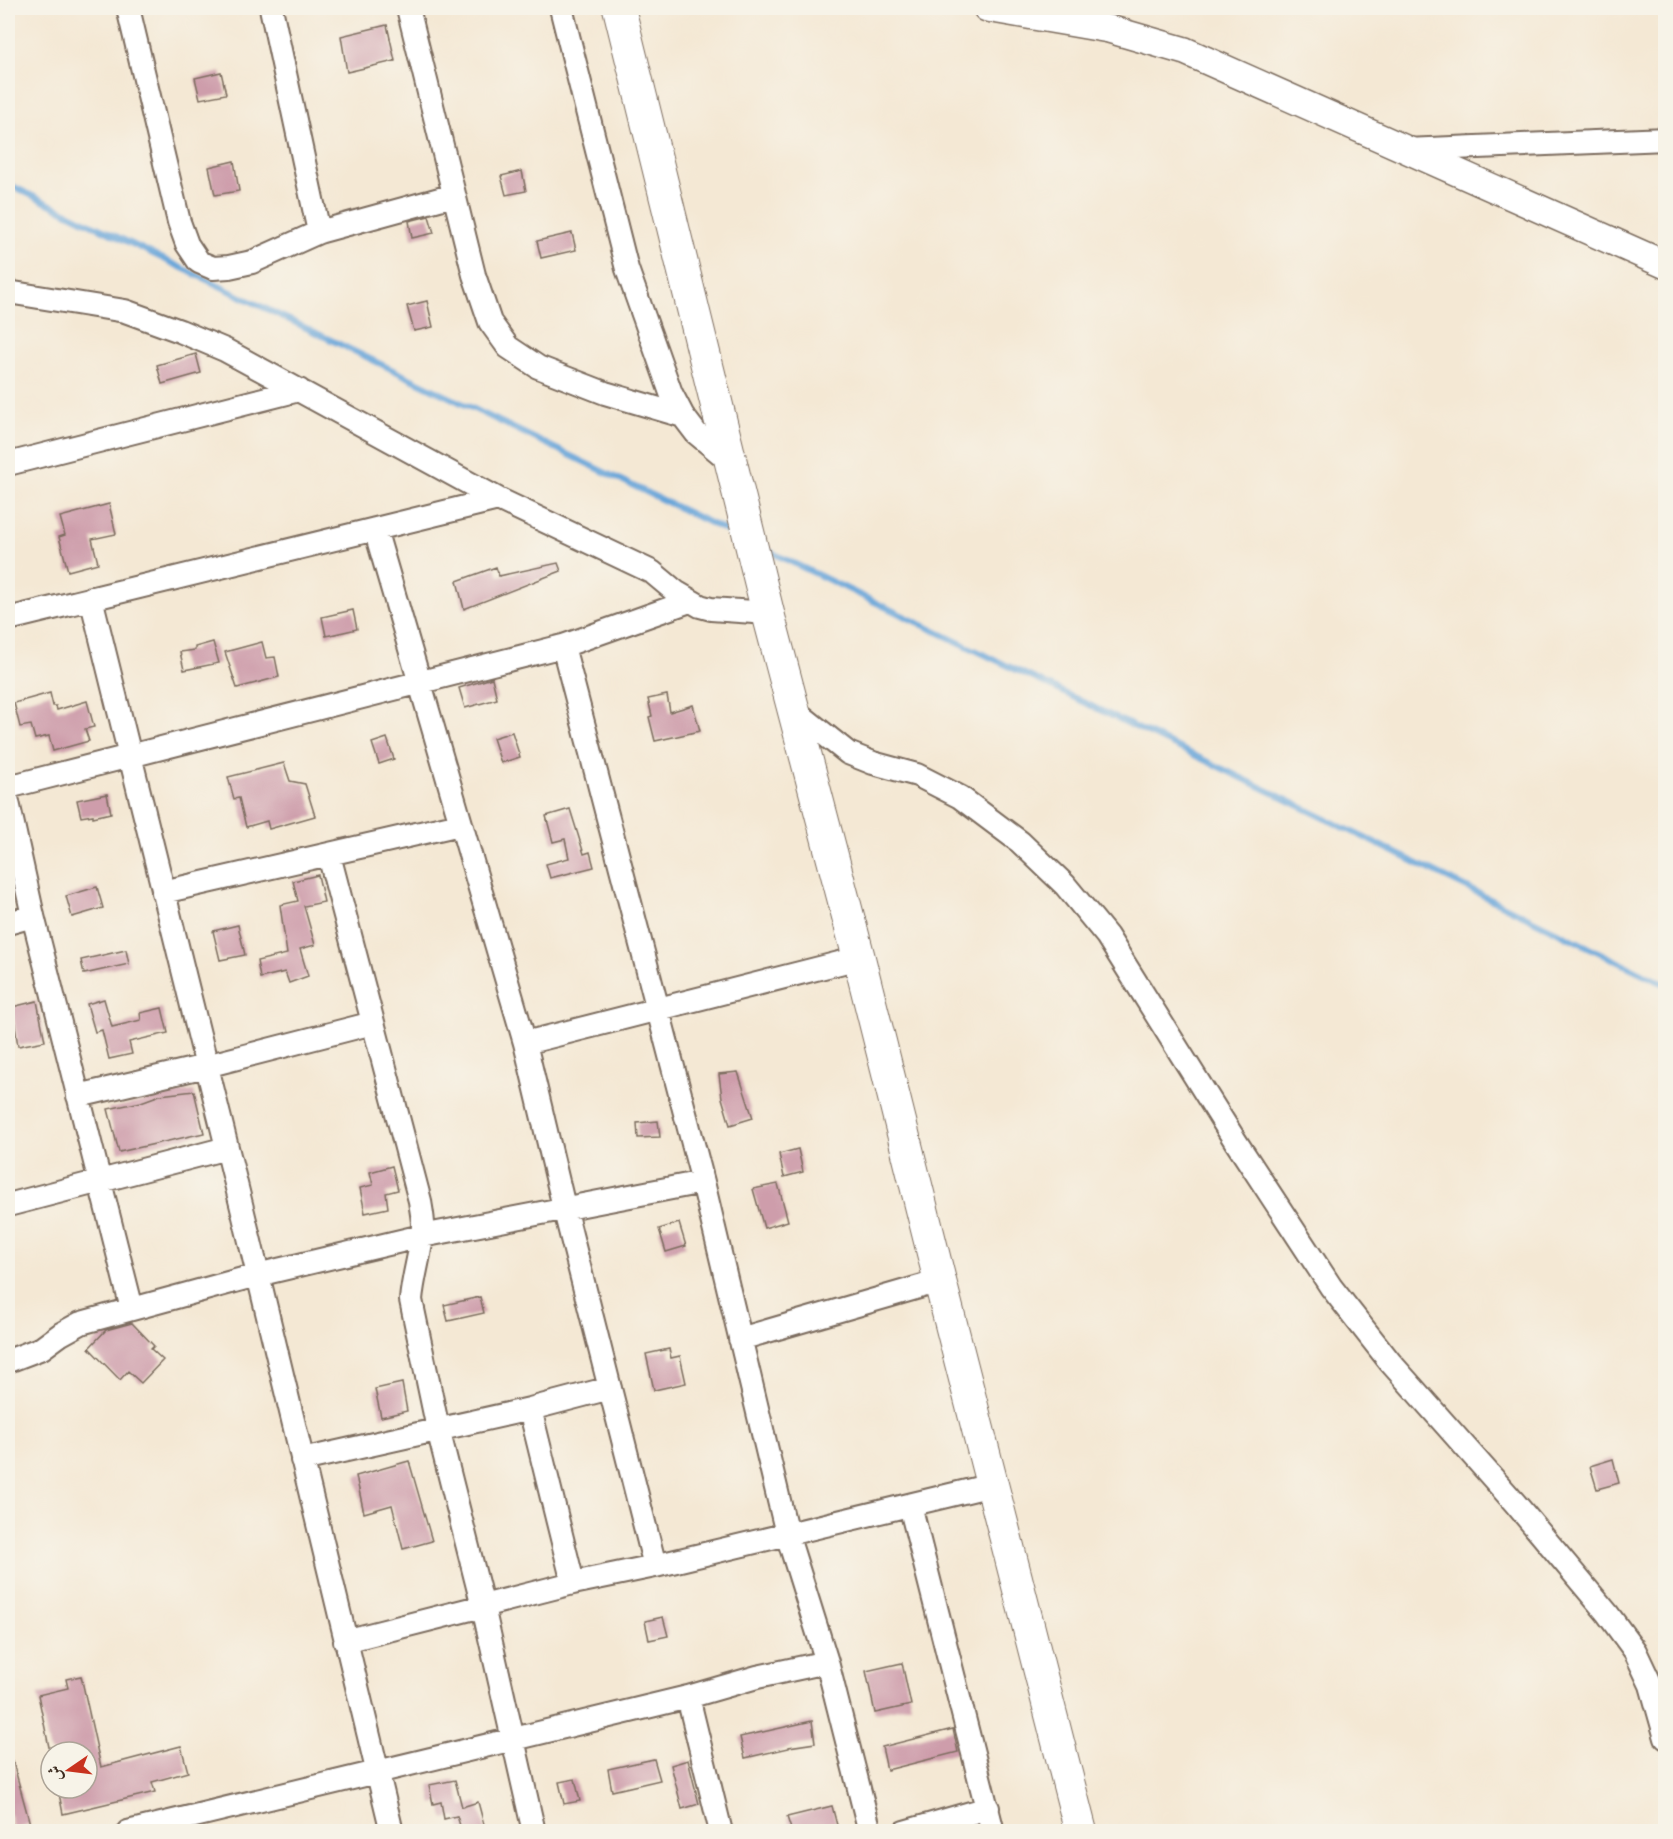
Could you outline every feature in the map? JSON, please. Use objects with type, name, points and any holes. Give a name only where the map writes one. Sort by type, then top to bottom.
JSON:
[{"type":"main road","points":[[619,8],[768,613],[859,958],[1082,1832]]},
{"type":"street","points":[[128,8],[179,222],[187,244],[199,261],[213,268],[252,262],[319,232],[454,195]]},
{"type":"street","points":[[271,8],[319,232]]},
{"type":"street","points":[[408,8],[474,275],[490,322],[508,347],[538,367],[605,393],[683,416]]},
{"type":"street","points":[[561,8],[627,269],[671,393],[683,416],[696,433],[731,462]]},
{"type":"street","points":[[987,8],[1109,29],[1185,51],[1665,265]]},
{"type":"street","points":[[1406,150],[1665,139]]},
{"type":"street","points":[[8,291],[124,311],[225,350],[498,499],[651,572],[690,601],[711,609],[768,613]]},
{"type":"street","points":[[8,464],[299,390]]},
{"type":"street","points":[[8,619],[498,499]]},
{"type":"street","points":[[375,529],[525,1043],[655,1566]]},
{"type":"street","points":[[91,598],[392,1832]]},
{"type":"street","points":[[8,787],[562,646],[690,601]]},
{"type":"street","points":[[562,646],[703,1182],[786,1534],[827,1662],[870,1832]]},
{"type":"street","points":[[794,710],[848,753],[873,763],[917,775],[960,797],[1020,842],[1065,885],[1107,936],[1236,1142],[1331,1287],[1390,1362],[1515,1503],[1635,1651],[1651,1685],[1665,1738]]},
{"type":"street","points":[[8,802],[33,916],[132,1310]]},
{"type":"street","points":[[163,892],[460,824]]},
{"type":"street","points":[[328,855],[420,1201],[423,1221],[422,1236],[412,1282],[411,1300],[438,1429],[483,1607],[534,1832]]},
{"type":"street","points":[[8,923],[33,916]]},
{"type":"street","points":[[525,1043],[859,958]]},
{"type":"street","points":[[78,1096],[207,1066],[373,1023]]},
{"type":"street","points":[[8,1205],[227,1148]]},
{"type":"street","points":[[8,1361],[42,1348],[81,1323],[257,1275],[422,1236],[703,1182]]},
{"type":"street","points":[[740,1339],[940,1281]]},
{"type":"street","points":[[302,1460],[530,1409],[610,1388]]},
{"type":"street","points":[[530,1409],[573,1583]]},
{"type":"street","points":[[345,1641],[573,1583],[655,1566],[992,1485]]},
{"type":"street","points":[[910,1504],[993,1832]]},
{"type":"street","points":[[128,1832],[376,1770],[688,1697],[757,1677],[827,1662]]},
{"type":"street","points":[[688,1697],[722,1832]]},
{"type":"street","points":[[904,1832],[988,1808]]},
{"type":"building","points":[[387,25],[395,61],[347,72],[341,36]]},
{"type":"building","points":[[221,72],[226,94],[200,99],[195,78]]},
{"type":"building","points":[[234,161],[239,191],[215,195],[209,167]]},
{"type":"building","points":[[522,171],[526,191],[506,195],[501,176]]},
{"type":"building","points":[[429,216],[434,233],[412,238],[409,221]]},
{"type":"building","points":[[572,233],[576,250],[541,258],[537,241]]},
{"type":"building","points":[[427,301],[433,327],[414,331],[407,306]]},
{"type":"building","points":[[196,354],[201,373],[162,384],[157,365]]},
{"type":"building","points":[[109,504],[116,534],[92,539],[98,563],[68,571],[59,537],[65,535],[60,517]]},
{"type":"building","points":[[558,563],[561,571],[464,609],[457,581],[496,567],[499,576]]},
{"type":"building","points":[[353,610],[357,629],[326,636],[322,617]]},
{"type":"building","points":[[213,642],[219,663],[184,670],[180,652],[195,650],[195,647]]},
{"type":"building","points":[[262,642],[266,658],[275,657],[279,677],[237,688],[225,652]]},
{"type":"building","points":[[492,678],[497,699],[465,708],[459,688]]},
{"type":"building","points":[[50,693],[53,706],[56,706],[57,710],[87,701],[94,727],[85,729],[89,741],[53,751],[49,736],[35,739],[31,725],[20,727],[14,703]]},
{"type":"building","points":[[667,695],[670,712],[693,705],[700,731],[655,741],[649,717],[652,716],[648,699]]},
{"type":"building","points":[[512,732],[520,757],[501,763],[493,738]]},
{"type":"building","points":[[387,738],[394,759],[379,764],[372,743]]},
{"type":"building","points":[[284,763],[290,781],[305,784],[315,816],[269,829],[267,821],[246,827],[239,798],[234,799],[228,777]]},
{"type":"building","points":[[107,794],[111,813],[81,817],[77,800]]},
{"type":"building","points":[[570,809],[584,854],[590,852],[594,867],[550,878],[546,864],[569,858],[565,839],[553,842],[546,816]]},
{"type":"building","points":[[318,875],[324,902],[304,906],[315,945],[300,949],[308,976],[289,983],[285,972],[260,978],[257,961],[287,954],[280,905],[298,901],[293,881]]},
{"type":"building","points":[[97,887],[103,908],[72,917],[66,896]]},
{"type":"building","points":[[238,925],[245,955],[220,960],[213,931]]},
{"type":"building","points":[[126,950],[129,964],[84,974],[81,960]]},
{"type":"building","points":[[104,999],[112,1027],[141,1020],[140,1013],[162,1008],[168,1033],[129,1042],[132,1054],[109,1059],[102,1030],[95,1032],[87,1004]]},
{"type":"building","points":[[37,1001],[45,1041],[18,1046],[12,1007]]},
{"type":"building","points":[[738,1072],[753,1118],[730,1125],[722,1098],[719,1074]]},
{"type":"building","points":[[194,1091],[204,1133],[119,1152],[108,1109],[141,1102],[160,1095]]},
{"type":"building","points":[[658,1121],[660,1137],[638,1138],[637,1123]]},
{"type":"building","points":[[798,1149],[803,1172],[784,1177],[779,1154]]},
{"type":"building","points":[[392,1166],[398,1190],[386,1193],[388,1208],[365,1213],[360,1188],[373,1185],[370,1172]]},
{"type":"building","points":[[778,1184],[788,1221],[764,1228],[753,1189]]},
{"type":"building","points":[[679,1223],[686,1246],[666,1252],[659,1229]]},
{"type":"building","points":[[480,1297],[484,1313],[448,1321],[444,1305]]},
{"type":"building","points":[[132,1323],[154,1346],[151,1349],[163,1360],[141,1383],[128,1371],[120,1380],[89,1348],[106,1330]]},
{"type":"building","points":[[669,1349],[671,1358],[680,1356],[686,1383],[654,1390],[646,1354]]},
{"type":"building","points":[[402,1383],[407,1411],[381,1417],[375,1389]]},
{"type":"building","points":[[1613,1459],[1619,1483],[1597,1489],[1590,1466]]},
{"type":"building","points":[[409,1461],[432,1541],[403,1549],[392,1505],[364,1513],[356,1476]]},
{"type":"building","points":[[663,1617],[668,1636],[649,1640],[645,1621]]},
{"type":"building","points":[[902,1663],[911,1705],[875,1713],[866,1671]]},
{"type":"building","points":[[81,1676],[95,1740],[47,1740],[38,1695],[68,1688],[66,1679]]},
{"type":"building","points":[[812,1721],[815,1743],[745,1758],[740,1737]]},
{"type":"building","points":[[953,1729],[958,1752],[887,1770],[882,1747]]},
{"type":"building","points":[[181,1746],[188,1772],[152,1782],[155,1792],[63,1814],[60,1800],[99,1800],[99,1758],[101,1767]]},
{"type":"building","points":[[654,1759],[660,1780],[612,1791],[608,1769]]},
{"type":"building","points":[[688,1760],[699,1804],[682,1809],[671,1765]]},
{"type":"building","points":[[8,1762],[13,1762],[30,1824],[13,1829],[8,1808]]},
{"type":"building","points":[[575,1779],[580,1801],[564,1804],[559,1782]]},
{"type":"building","points":[[455,1780],[462,1807],[478,1802],[486,1832],[462,1832],[457,1816],[444,1819],[441,1802],[433,1804],[429,1785]]},
{"type":"building","points":[[832,1806],[838,1829],[825,1832],[792,1832],[787,1817]]},
{"type":"waterway","points":[[8,184],[739,537]]},
{"type":"waterway","points":[[762,548],[1273,793],[1666,985]]}]
